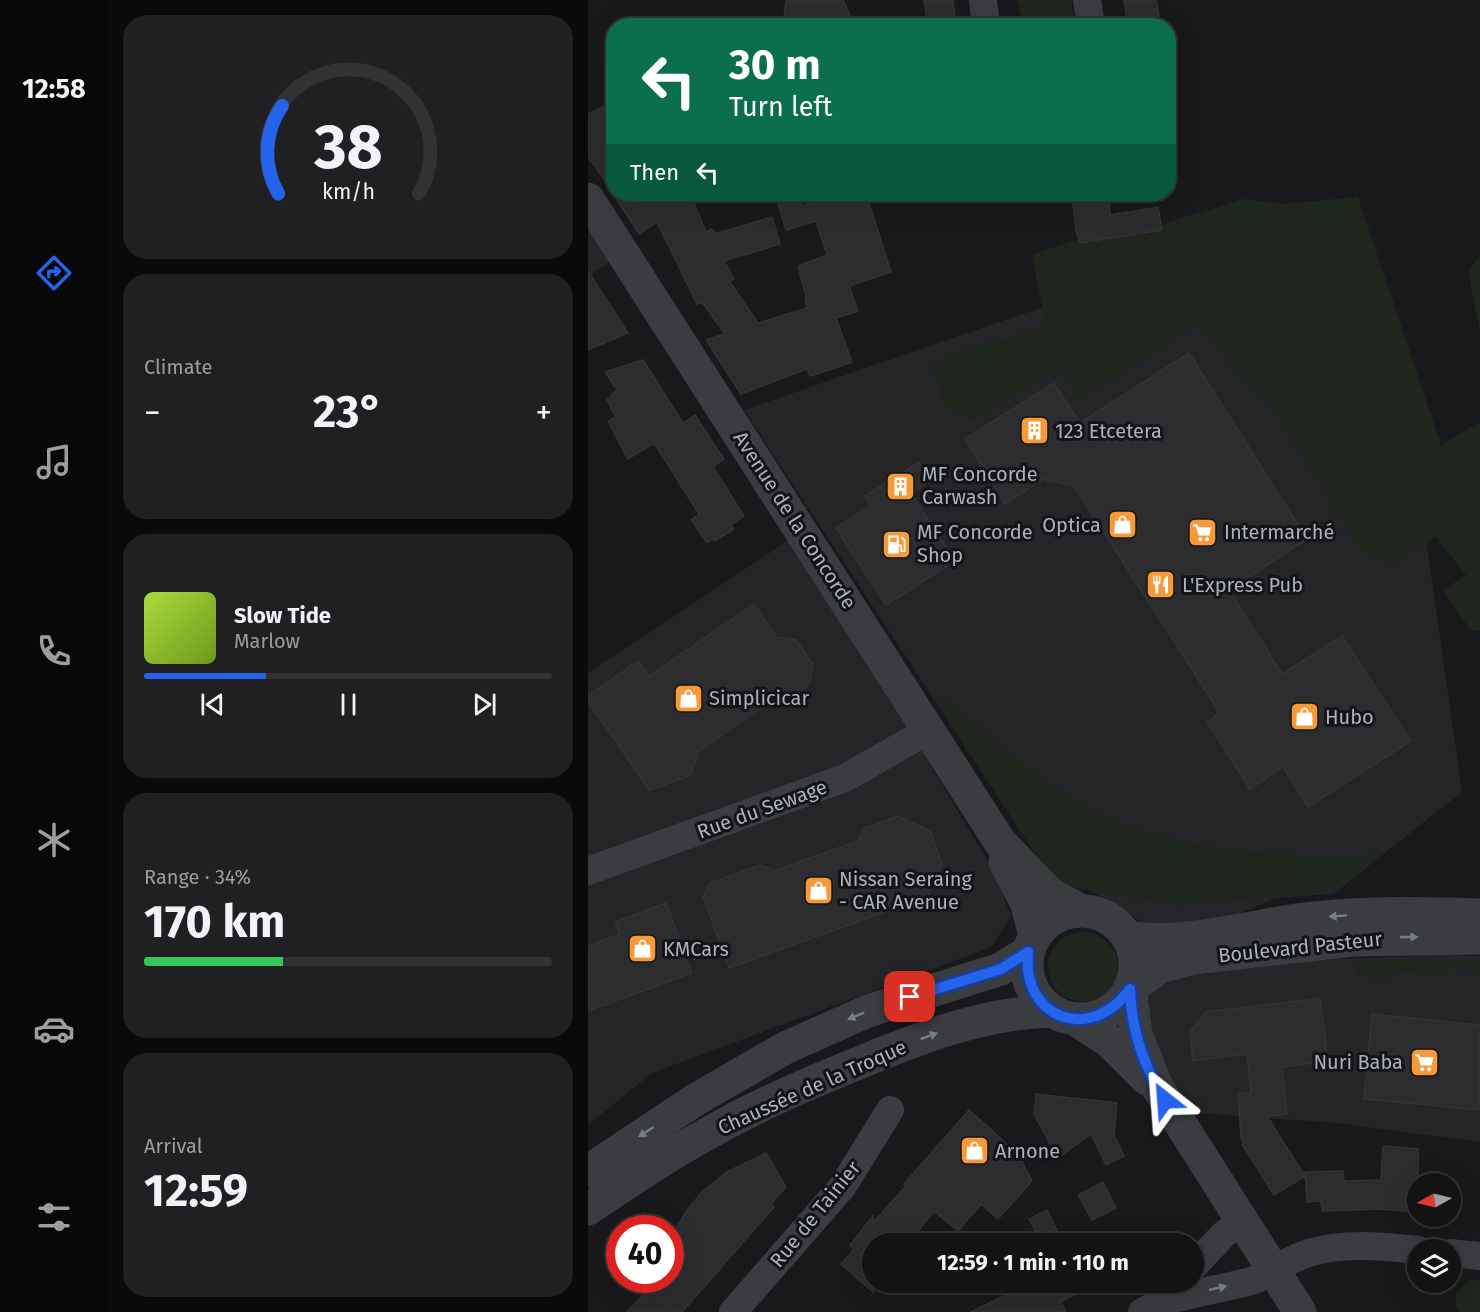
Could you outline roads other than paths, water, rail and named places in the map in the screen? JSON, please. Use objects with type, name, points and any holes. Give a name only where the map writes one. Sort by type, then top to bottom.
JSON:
[{"type":"street","points":[[983,0],[985,18]]},
{"type":"street","points":[[1087,0],[1090,18]]},
{"type":"street","name":"Avenue de la Concorde","points":[[588,199],[1000,842],[1050,893],[1082,910]]},
{"type":"street","name":"Rue du Sewage","points":[[588,871],[845,778],[929,730]]},
{"type":"street","name":"Avenue de la Concorde","points":[[1000,842],[1005,863],[1026,902],[1032,944]]},
{"type":"street","points":[[1064,1015],[1092,1018],[1107,1013],[1120,1003],[1130,989],[1135,973],[1134,955],[1128,937],[1108,919],[1082,910],[1064,913],[1048,921],[1032,944],[1029,982],[1035,995],[1064,1015],[1110,1042],[1141,1075],[1156,1085]]},
{"type":"street","name":"Boulevard Pasteur","points":[[1128,937],[1169,941],[1266,924],[1342,916],[1480,915]]},
{"type":"street","name":"Boulevard Pasteur","points":[[1130,989],[1159,967],[1194,958],[1354,940],[1480,938]]},
{"type":"street","name":"Chaussée de la Troque","points":[[588,1171],[695,1100],[794,1044],[868,1011],[1001,969],[1032,944]]},
{"type":"street","points":[[1130,989],[1134,1027],[1156,1085],[1300,1312]]},
{"type":"street","name":"Chaussée de la Troque","points":[[588,1209],[716,1128],[832,1074],[978,1020],[1005,1014],[1064,1015]]},
{"type":"street","name":"Rue de Tainier","points":[[733,1312],[843,1186],[890,1110]]},
{"type":"street","points":[[1204,1255],[1223,1234],[1241,1221]]},
{"type":"street","points":[[1159,1302],[1253,1280],[1274,1272],[1295,1258],[1322,1250],[1355,1247],[1407,1249]]},
{"type":"street","points":[[1461,1254],[1480,1256]]},
{"type":"place","name":"123 Etcetera","points":[[1034,431]]},
{"type":"place","name":"MF Concorde Carwash","points":[[901,486]]},
{"type":"place","name":"Optica","points":[[1122,525]]},
{"type":"place","name":"Intermarché","points":[[1203,532]]},
{"type":"place","name":"MF Concorde Shop","points":[[896,544]]},
{"type":"place","name":"L'Express Pub","points":[[1161,585]]},
{"type":"place","name":"Simplicicar","points":[[688,698]]},
{"type":"place","name":"Hubo","points":[[1304,717]]},
{"type":"place","name":"Nissan Seraing - CAR Avenue","points":[[818,890]]},
{"type":"place","name":"KMCars","points":[[642,949]]},
{"type":"place","name":"Nuri Baba","points":[[1424,1062]]},
{"type":"place","name":"Arnone","points":[[974,1151]]}]
